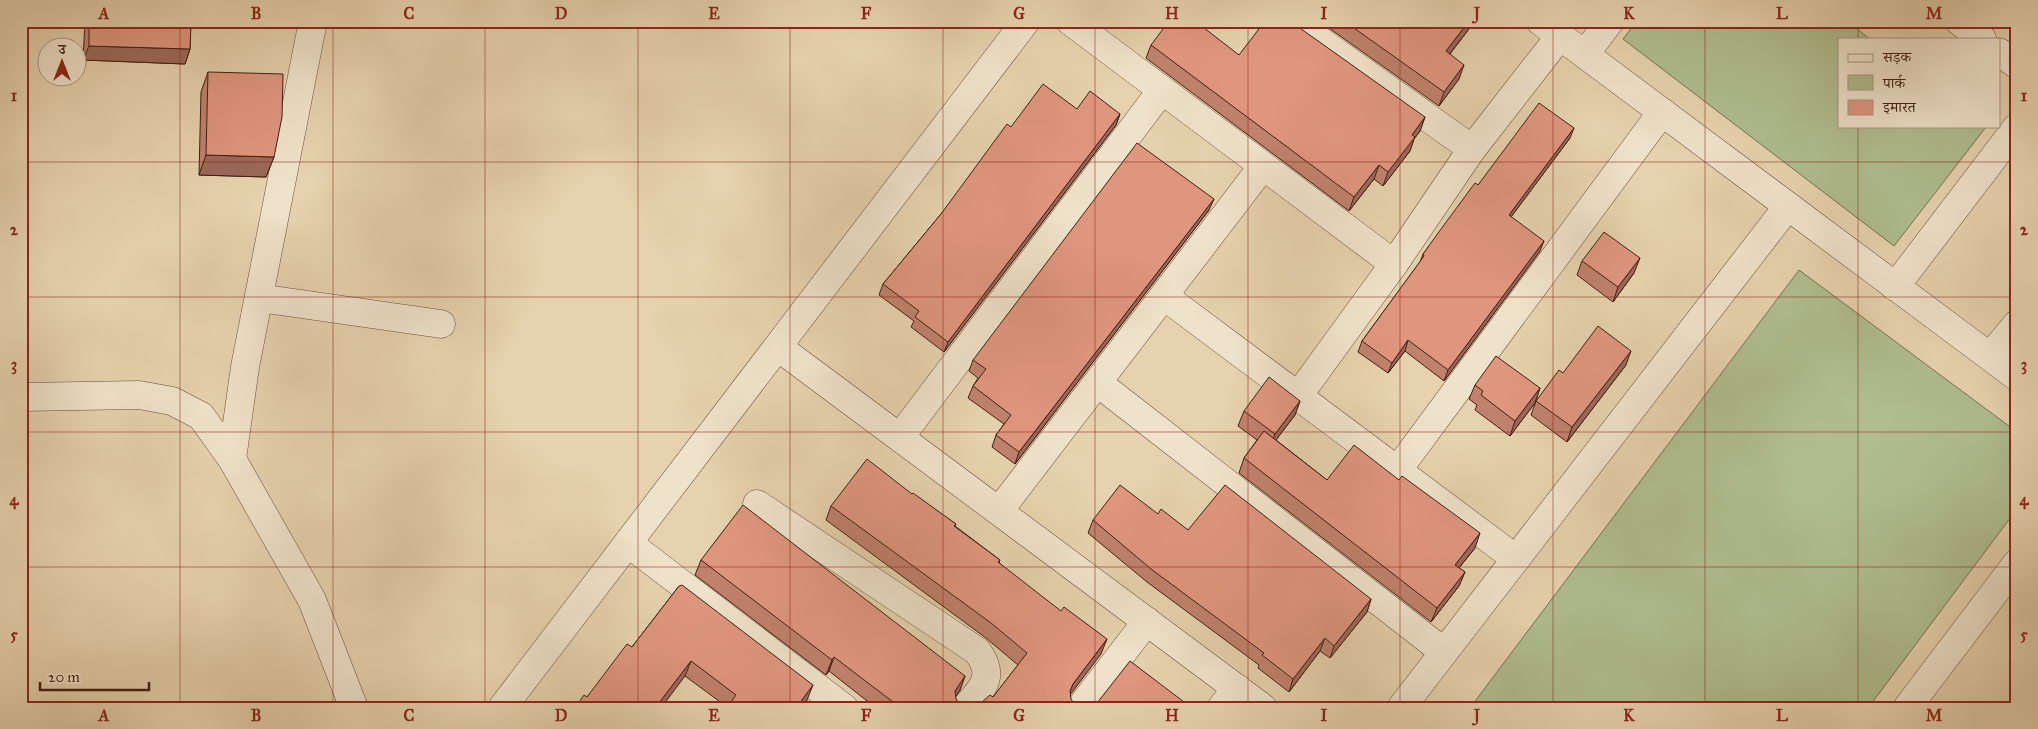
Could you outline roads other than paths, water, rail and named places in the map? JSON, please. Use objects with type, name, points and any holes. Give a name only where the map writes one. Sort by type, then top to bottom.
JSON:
[{"type":"street","points":[[232,459],[245,367],[313,21]]},
{"type":"street","points":[[502,708],[1026,21]]},
{"type":"street","points":[[1070,21],[1394,264]]},
{"type":"street","points":[[1292,21],[1472,149]]},
{"type":"street","points":[[1585,54],[1610,21]]},
{"type":"street","points":[[1959,21],[1981,38]]},
{"type":"street","points":[[1298,396],[1394,264],[1550,29],[2017,377]]},
{"type":"street","points":[[2000,53],[2017,65]]},
{"type":"street","points":[[900,438],[1162,90]]},
{"type":"street","points":[[1398,471],[1662,112]]},
{"type":"street","points":[[1895,287],[2017,127]]},
{"type":"street","points":[[999,511],[1263,166]]},
{"type":"street","points":[[1401,708],[1788,206]]},
{"type":"street","points":[[1164,296],[1516,559]]},
{"type":"street","points":[[259,298],[441,324]]},
{"type":"street","points":[[1990,356],[2017,324]]},
{"type":"street","points":[[778,347],[1147,621],[1229,698],[1263,708]]},
{"type":"street","points":[[1098,383],[1444,652]]},
{"type":"street","points":[[21,397],[139,395],[172,400],[201,416],[232,459],[312,600],[354,708]]},
{"type":"street","points":[[757,504],[977,651],[987,663],[987,673],[984,683],[965,708]]},
{"type":"street","points":[[628,543],[833,704]]},
{"type":"street","points":[[1907,708],[2017,563]]},
{"type":"street","points":[[1080,708],[1147,621]]}]
